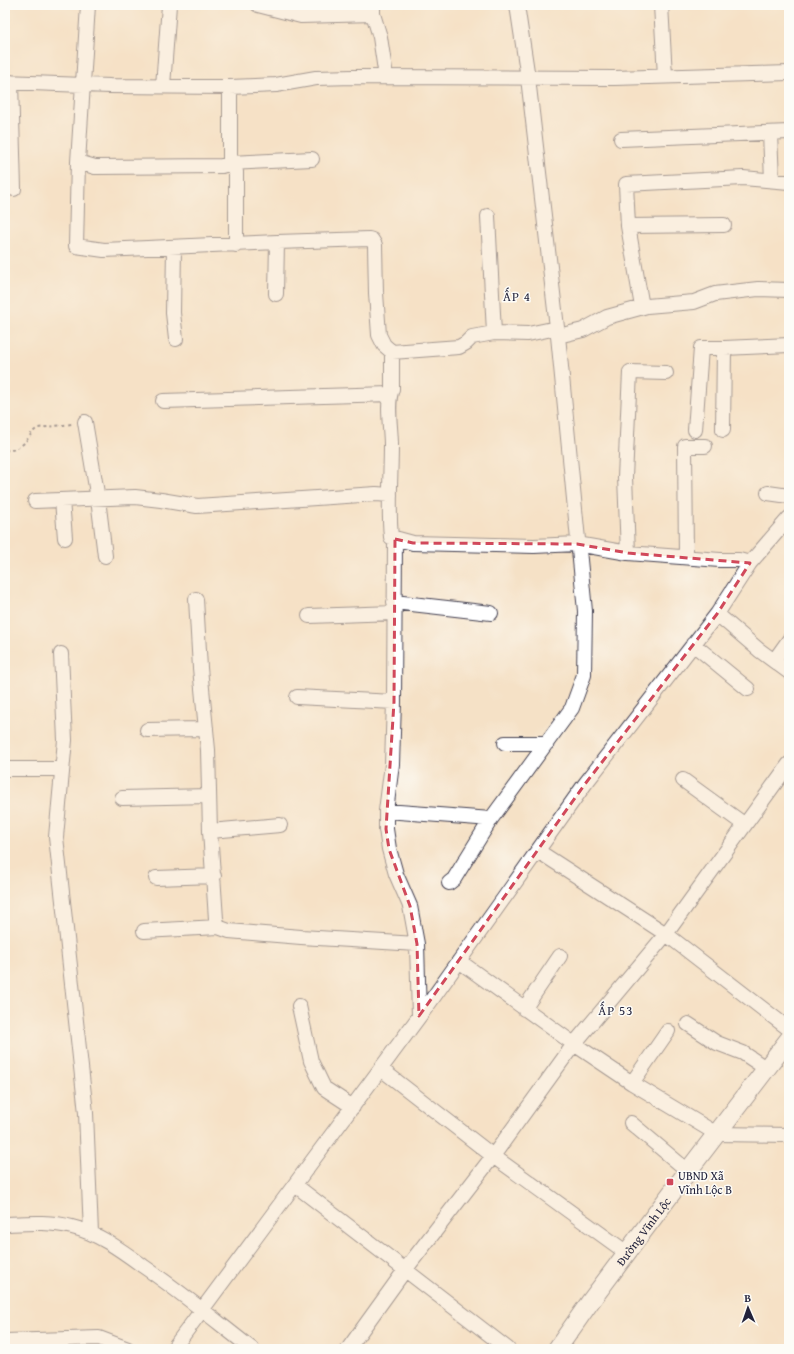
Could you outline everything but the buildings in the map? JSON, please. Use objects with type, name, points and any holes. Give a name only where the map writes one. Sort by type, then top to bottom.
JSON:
[{"type":"main road","name":"Đường Vĩnh Lộc","points":[[557,1349],[688,1171],[789,1039]]},
{"type":"street","points":[[88,5],[78,162],[76,246],[104,250],[369,238],[375,245],[379,335],[384,345],[392,352],[459,347],[472,337],[494,333],[528,334],[583,330],[607,317],[642,307],[694,302],[715,294],[758,289],[789,290]]},
{"type":"street","points":[[163,86],[169,5]]},
{"type":"street","points":[[258,5],[302,16],[309,10],[373,10],[380,37],[386,77]]},
{"type":"street","points":[[449,883],[454,879],[491,819],[572,708],[584,675],[584,611],[558,332],[528,78],[517,5]]},
{"type":"street","points":[[661,5],[665,76]]},
{"type":"street","points":[[14,189],[8,82],[84,85],[230,87],[276,85],[316,78],[614,78],[789,73]]},
{"type":"street","points":[[230,87],[230,163],[236,172],[236,245]]},
{"type":"street","points":[[621,139],[770,134],[789,132]]},
{"type":"street","points":[[770,134],[772,180]]},
{"type":"street","points":[[78,162],[95,167],[167,167],[222,166],[230,163],[312,159]]},
{"type":"street","points":[[642,307],[628,226],[626,184],[743,178],[789,182]]},
{"type":"street","points":[[488,216],[494,333]]},
{"type":"street","points":[[628,226],[724,225]]},
{"type":"street","points":[[276,294],[277,242]]},
{"type":"street","points":[[174,247],[173,313],[176,339]]},
{"type":"street","points":[[695,430],[701,348],[789,345]]},
{"type":"street","points":[[723,430],[724,348]]},
{"type":"street","points":[[392,352],[392,389],[390,394],[391,537],[413,543],[534,546],[577,544],[628,553],[740,560],[750,563]]},
{"type":"street","points":[[628,553],[625,477],[630,372],[666,373]]},
{"type":"street","points":[[163,401],[390,394]]},
{"type":"street","points":[[85,422],[98,499],[105,556]]},
{"type":"street","points":[[686,557],[685,446],[706,446]]},
{"type":"street","points":[[768,493],[789,496]]},
{"type":"street","points":[[35,501],[134,498],[161,500],[197,506],[376,494],[390,495]]},
{"type":"street","points":[[62,500],[65,538]]},
{"type":"street","points":[[173,1349],[381,1069],[585,784],[717,614],[750,563],[789,518]]},
{"type":"street","points":[[395,539],[392,764],[386,811],[389,849],[396,874],[410,906],[417,944],[419,1016]]},
{"type":"street","points":[[196,599],[200,668],[208,750],[210,831],[216,919],[218,927]]},
{"type":"street","points":[[308,616],[394,608],[491,613]]},
{"type":"street","points":[[717,614],[758,650],[789,672]]},
{"type":"street","points":[[774,661],[789,640]]},
{"type":"street","points":[[693,644],[748,689]]},
{"type":"street","points":[[61,654],[65,740],[56,837],[86,1113],[91,1233]]},
{"type":"street","points":[[297,697],[394,702]]},
{"type":"street","points":[[147,730],[206,728]]},
{"type":"street","points":[[505,743],[547,743]]},
{"type":"street","points":[[348,1349],[493,1156],[574,1044],[666,934],[789,764]]},
{"type":"street","points":[[5,769],[62,770]]},
{"type":"street","points":[[683,780],[745,825]]},
{"type":"street","points":[[122,798],[209,796]]},
{"type":"street","points":[[386,811],[491,819]]},
{"type":"street","points":[[210,831],[280,825]]},
{"type":"street","points":[[538,851],[666,934],[789,1029]]},
{"type":"street","points":[[156,878],[214,876]]},
{"type":"street","points":[[144,931],[218,927],[229,931],[417,944]]},
{"type":"street","points":[[524,1009],[560,956]]},
{"type":"street","points":[[459,961],[574,1044],[632,1082],[717,1134],[789,1135]]},
{"type":"street","points":[[299,1006],[311,1061],[324,1088],[353,1107]]},
{"type":"street","points":[[688,1024],[717,1043],[735,1049],[767,1069]]},
{"type":"street","points":[[632,1082],[668,1031]]},
{"type":"street","points":[[381,1069],[493,1156],[627,1253]]},
{"type":"street","points":[[631,1123],[688,1171]]},
{"type":"street","points":[[295,1185],[508,1349]]},
{"type":"street","points":[[5,1224],[44,1223],[71,1226],[91,1233],[119,1249],[163,1280],[252,1349]]},
{"type":"street","points":[[5,1341],[99,1338],[128,1349]]},
{"type":"path","points":[[5,450],[14,450],[18,448],[29,438],[33,431],[38,428],[85,422]]},
{"type":"highlighted area","points":[[395,539],[413,543],[577,544],[628,553],[750,563],[717,614],[585,784],[419,1016],[417,944],[410,906],[389,849],[386,829],[394,702]]},
{"type":"place","name":"UBND Xã Vĩnh Lộc B","points":[[670,1182]]},
{"type":"district","name":"ẤP 4","points":[[517,296]]},
{"type":"district","name":"ẤP 53","points":[[616,1010]]}]
